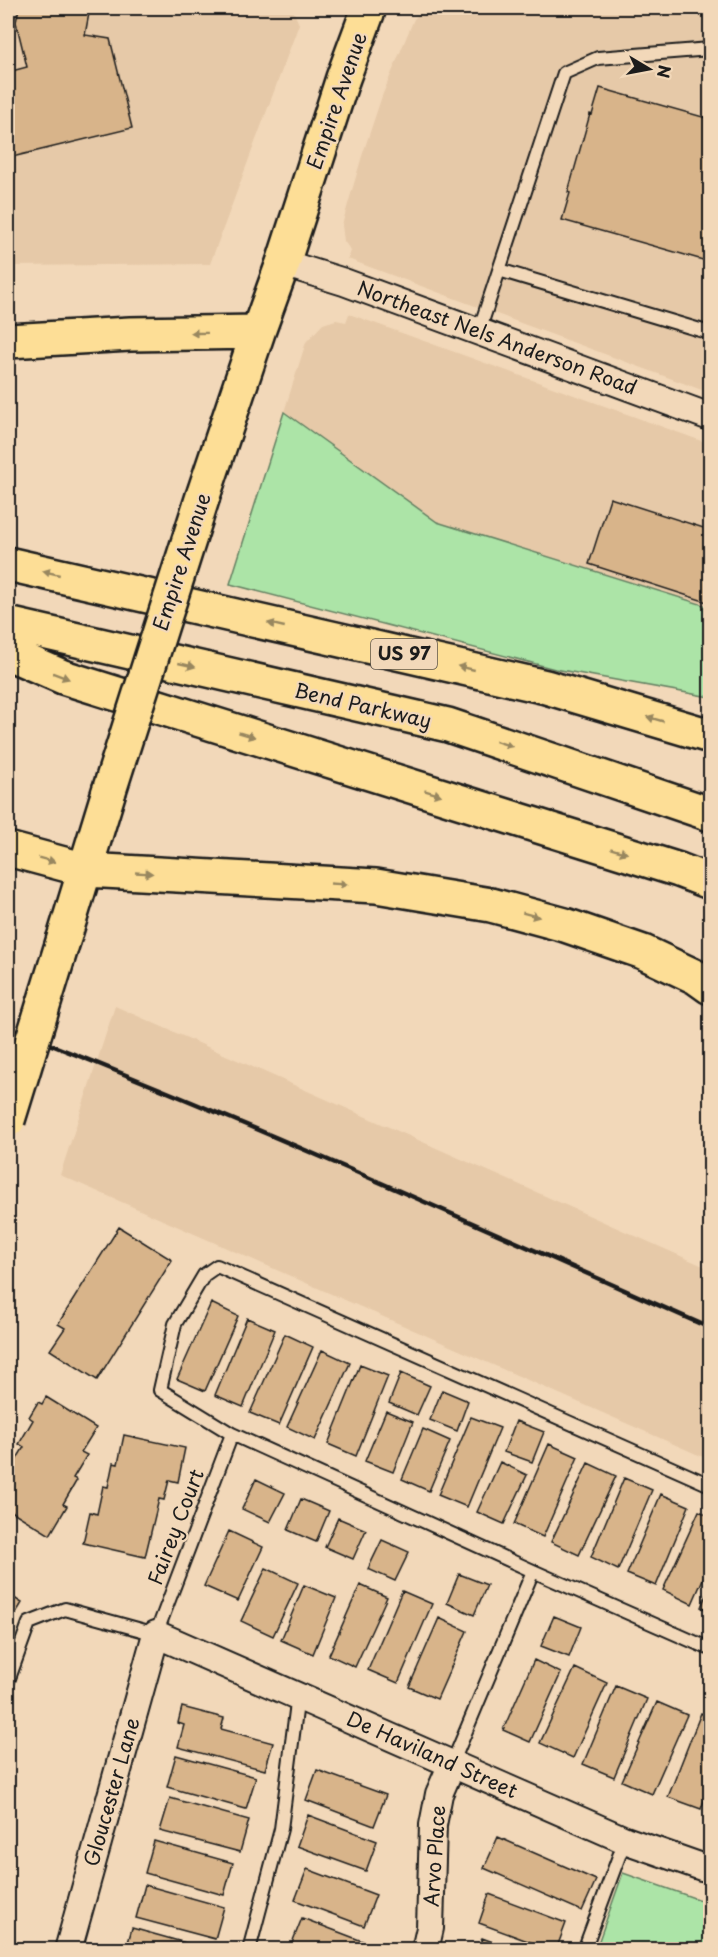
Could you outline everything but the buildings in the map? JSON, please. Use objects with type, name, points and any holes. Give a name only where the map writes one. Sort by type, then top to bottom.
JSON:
[{"type":"highway","name":"Empire Avenue","points":[[8,1120],[203,496],[283,264],[343,78],[369,8]]},
{"type":"highway","points":[[8,342],[130,334],[258,332]]},
{"type":"highway","name":"US 97","points":[[8,564],[546,687],[711,736]]},
{"type":"highway","name":"Bend Parkway","points":[[8,624],[448,725],[711,813]]},
{"type":"highway","points":[[8,653],[63,677],[711,882]]},
{"type":"highway","points":[[8,849],[86,870],[376,886],[491,905],[565,925],[644,952],[696,977],[711,987]]},
{"type":"street","name":"Northeast Nels Anderson Road","points":[[283,264],[344,282],[711,417]]},
{"type":"street","name":"De Haviland Street","points":[[156,1634],[625,1840],[702,1867],[711,1868]]},
{"type":"street","name":"Gloucester Lane","points":[[68,1950],[156,1634]]},
{"type":"street","name":"Arvo Place","points":[[425,1950],[430,1928],[433,1825],[439,1794],[452,1764]]},
{"type":"lane","points":[[479,332],[564,73],[598,58],[711,49]]},
{"type":"lane","points":[[499,270],[711,333]]},
{"type":"lane","points":[[711,1485],[217,1266],[204,1275],[175,1324],[160,1390],[232,1434],[711,1649]]},
{"type":"lane","name":"Fairey Court","points":[[156,1634],[232,1434]]},
{"type":"lane","points":[[452,1764],[533,1571]]},
{"type":"lane","points":[[8,1680],[28,1623],[65,1610],[156,1634]]},
{"type":"lane","points":[[249,1950],[281,1828],[298,1695]]},
{"type":"lane","points":[[584,1950],[625,1840]]},
{"type":"shaded area","points":[[8,8],[292,8],[299,24],[210,264],[8,266]]},
{"type":"shaded area","points":[[427,8],[710,8],[710,393],[348,259],[351,251],[344,241],[342,225],[362,156],[382,96],[414,19],[418,15],[427,13]]},
{"type":"shaded area","points":[[349,314],[710,444],[710,607],[437,522],[284,412],[306,342],[323,324],[336,320],[346,322]]},
{"type":"shaded area","points":[[115,1006],[710,1269],[710,1460],[60,1175]]},
{"type":"green space","points":[[284,412],[437,522],[710,607],[710,697],[555,669],[230,584]]},
{"type":"green space","points":[[623,1873],[710,1902],[710,1949],[596,1949]]},
{"type":"railway","points":[[8,1028],[273,1136],[710,1328]]}]
